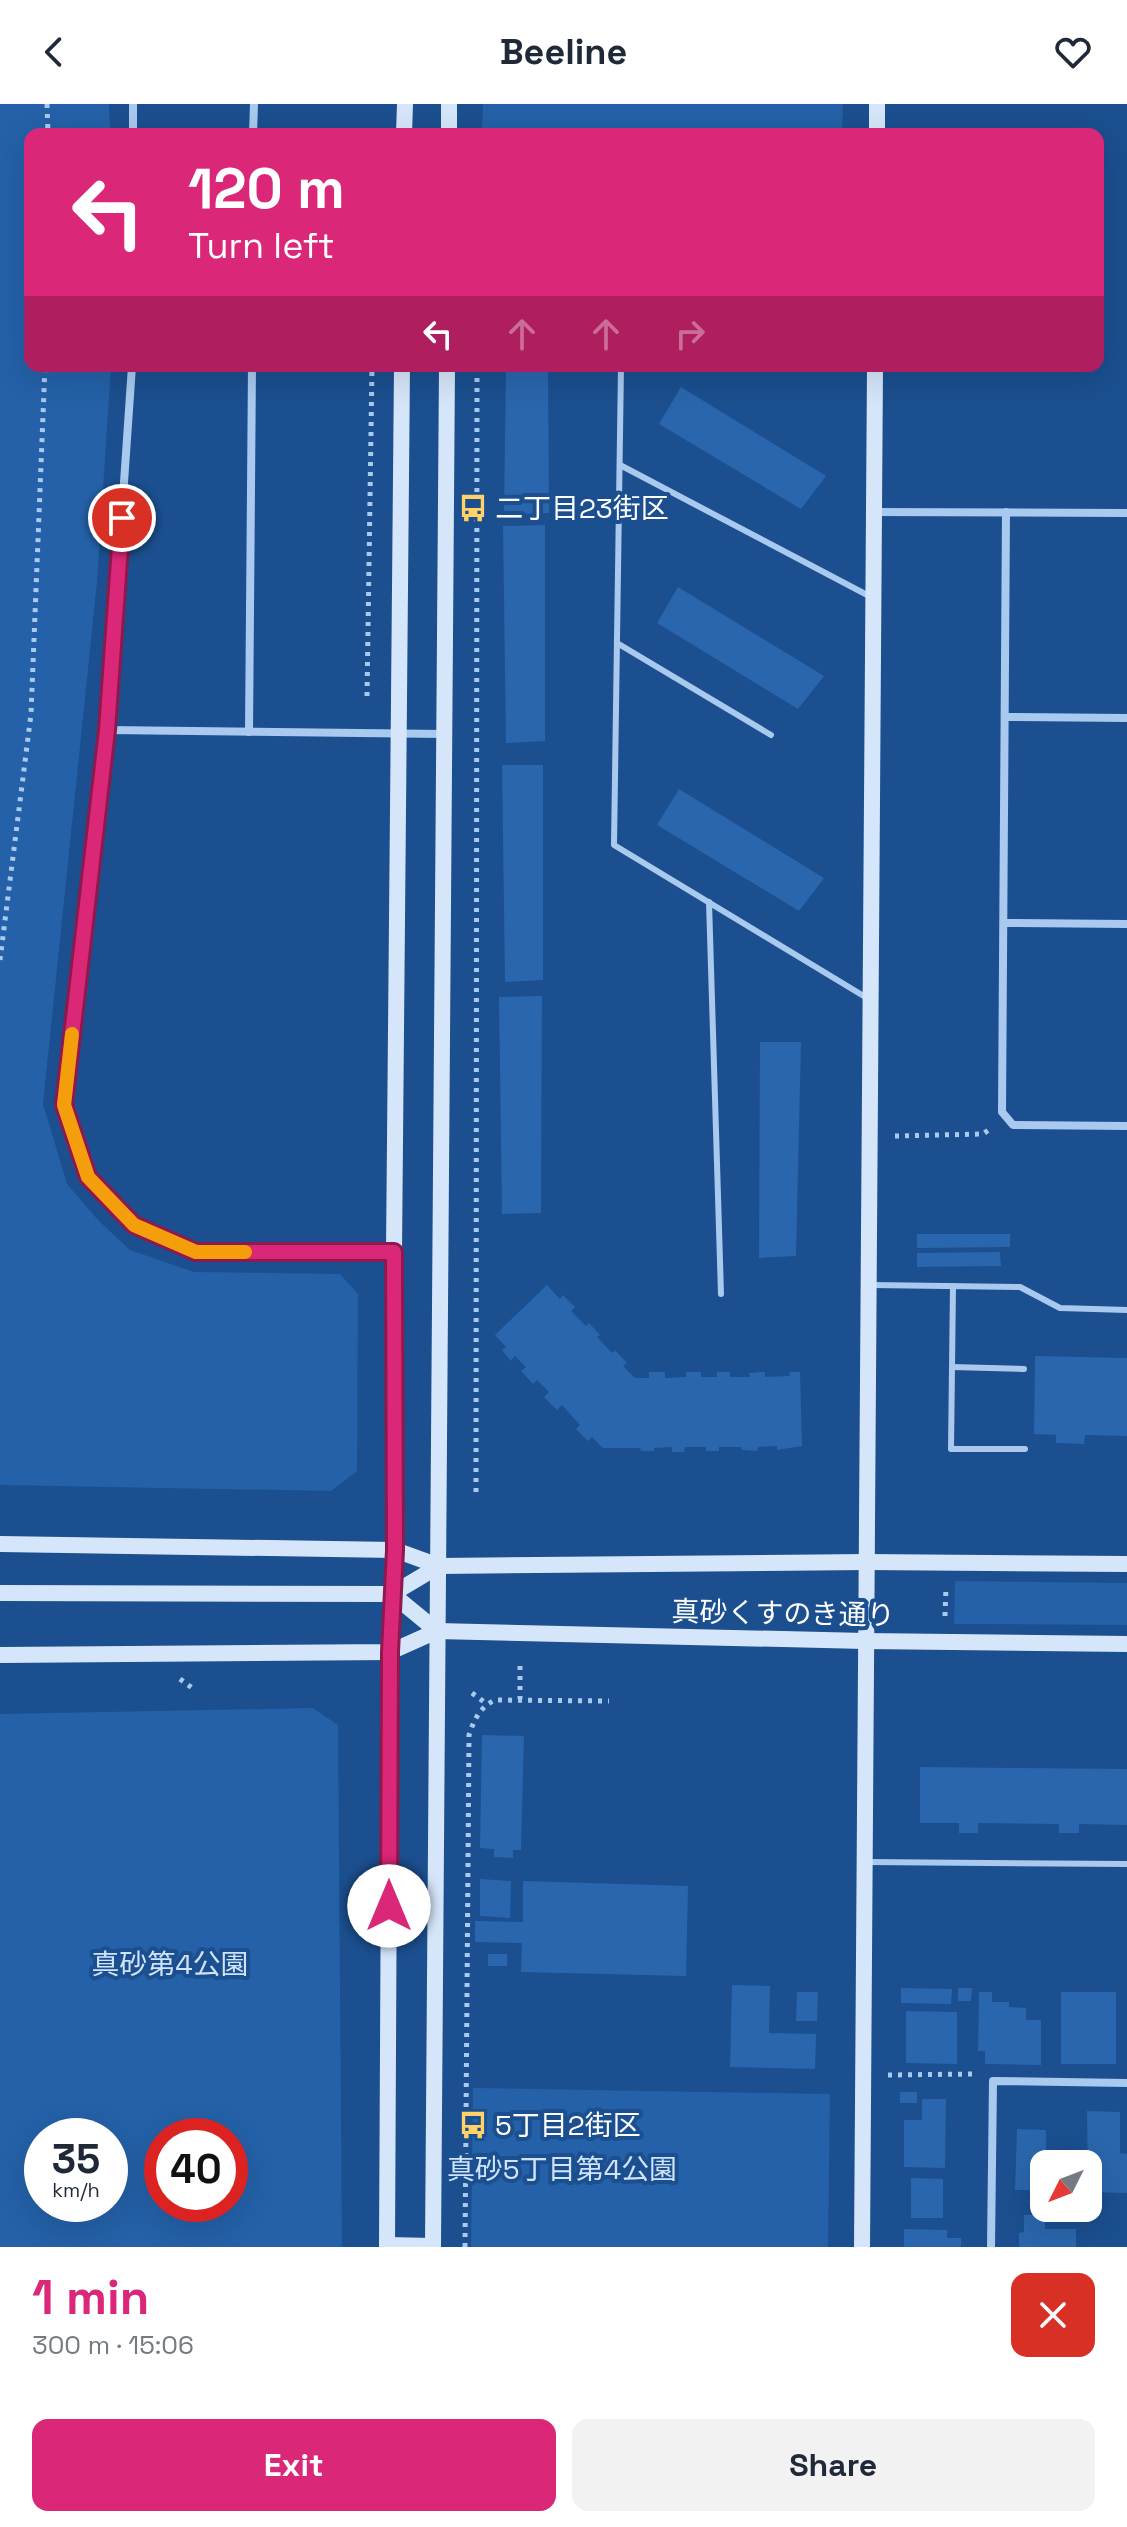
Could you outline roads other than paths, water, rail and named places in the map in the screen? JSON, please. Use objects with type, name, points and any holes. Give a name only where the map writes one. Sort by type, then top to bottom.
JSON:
[{"type":"street","points":[[133,104],[133,128]]},
{"type":"street","points":[[253,128],[254,104]]},
{"type":"street","points":[[404,128],[405,104]]},
{"type":"street","points":[[449,104],[449,128]]},
{"type":"street","points":[[877,104],[877,128]]},
{"type":"street","points":[[132,372],[107,730],[64,1105],[88,1177],[134,1225],[196,1252],[394,1252]]},
{"type":"street","points":[[249,732],[252,372]]},
{"type":"street","points":[[402,372],[394,1252],[395,1550],[390,1652],[387,2246],[433,2246],[447,372]]},
{"type":"street","points":[[862,2247],[875,372]]},
{"type":"street","points":[[874,512],[1127,513]]},
{"type":"street","points":[[1006,512],[1002,1112],[1013,1125],[1127,1126]]},
{"type":"street","points":[[1005,717],[1127,718]]},
{"type":"street","points":[[107,730],[444,734]]},
{"type":"street","points":[[1004,923],[1127,924]]},
{"type":"street","points":[[0,1544],[395,1550],[439,1566]]},
{"type":"street","name":"真砂くすのき通り","points":[[439,1566],[866,1562],[1127,1564]]},
{"type":"street","points":[[0,1593],[392,1594],[439,1566]]},
{"type":"street","points":[[392,1594],[437,1631]]},
{"type":"street","points":[[0,1655],[390,1652],[437,1631]]},
{"type":"street","name":"真砂くすのき通り","points":[[437,1631],[1127,1644]]},
{"type":"street","points":[[991,2247],[993,2081],[1127,2083]]},
{"type":"lane","points":[[621,372],[614,845],[871,999]]},
{"type":"lane","points":[[620,465],[874,598]]},
{"type":"lane","points":[[617,643],[771,735]]},
{"type":"lane","points":[[709,902],[721,1294]]},
{"type":"lane","points":[[868,1285],[1020,1287],[1060,1308],[1127,1310]]},
{"type":"lane","points":[[953,1286],[951,1449],[1025,1449]]},
{"type":"lane","points":[[952,1367],[1024,1369]]},
{"type":"lane","points":[[864,1862],[1127,1864]]},
{"type":"place","name":"二丁目23街区","points":[[473,508]]},
{"type":"place","name":"5丁目2街区","points":[[473,2125]]},
{"type":"park label","name":"真砂第4公園","points":[[170,1964]]},
{"type":"park label","name":"真砂5丁目第4公園","points":[[562,2169]]}]
